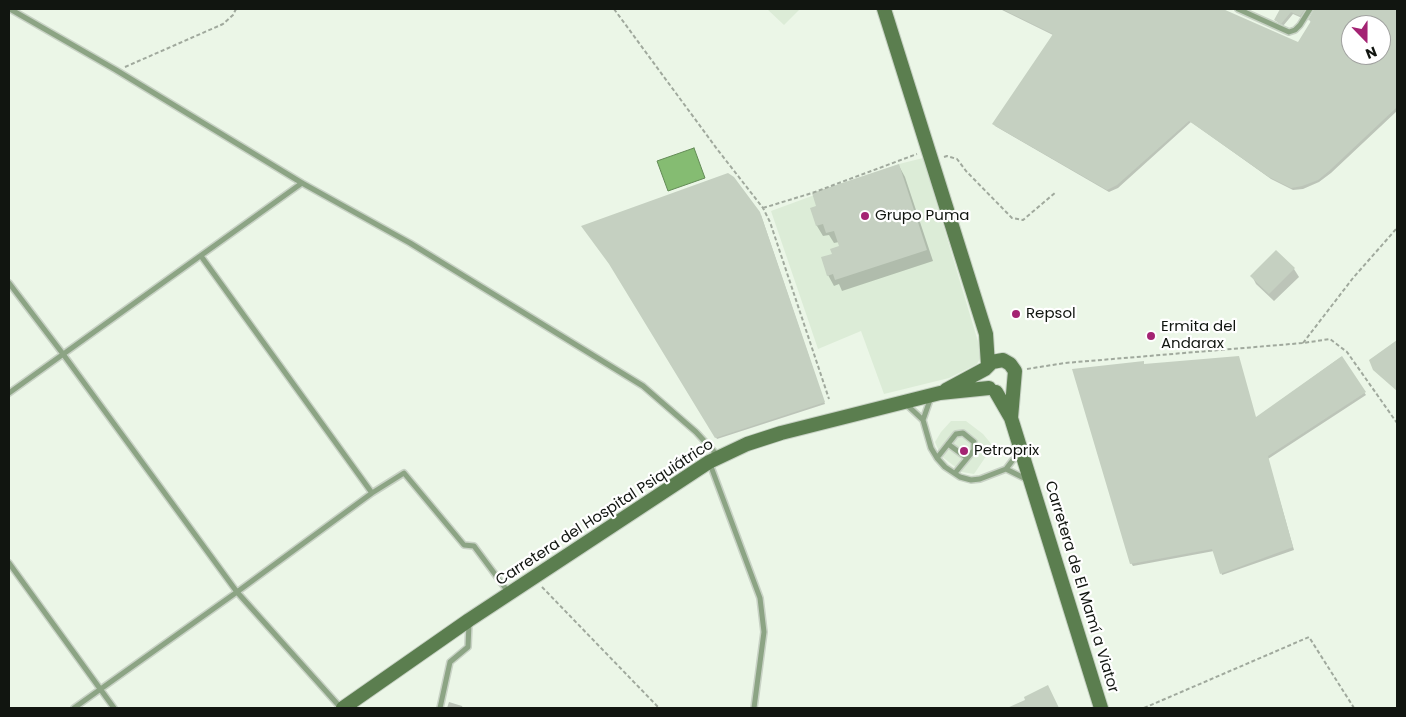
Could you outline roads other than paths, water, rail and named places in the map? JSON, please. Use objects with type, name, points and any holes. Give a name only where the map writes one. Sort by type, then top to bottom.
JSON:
[{"type":"street","points":[[884,9],[986,334],[1003,360],[1010,364],[1014,377],[1011,418]]},
{"type":"street","points":[[986,334],[984,381],[993,390],[1011,418]]},
{"type":"street","points":[[936,394],[998,360],[1003,360]]},
{"type":"street","points":[[936,394],[1006,390],[1014,377]]},
{"type":"street","name":"Carretera del Hospital Psiquiátrico","points":[[342,708],[469,620],[714,460],[747,444],[781,433],[936,394]]},
{"type":"street","name":"Carretera de El Mamí a Viator","points":[[1011,418],[1101,708]]},
{"type":"lane","points":[[10,9],[116,70],[302,183],[410,243],[643,386],[696,432],[714,460],[760,598],[764,632],[754,708]]},
{"type":"lane","points":[[1238,9],[1289,32],[1295,30],[1300,25],[1310,9]]},
{"type":"lane","points":[[9,393],[302,183]]},
{"type":"lane","points":[[201,256],[372,493]]},
{"type":"lane","points":[[9,283],[237,592],[342,708]]},
{"type":"lane","points":[[923,420],[936,394]]},
{"type":"lane","points":[[904,402],[923,420],[936,458],[955,474],[970,480],[980,479],[1006,469],[1021,449]]},
{"type":"lane","points":[[936,458],[956,434],[963,433],[974,442],[974,450],[955,474]]},
{"type":"lane","points":[[948,444],[967,458]]},
{"type":"lane","points":[[1006,469],[1032,481]]},
{"type":"lane","points":[[74,708],[372,493],[404,473],[464,545],[474,546],[509,594]]},
{"type":"lane","points":[[9,563],[114,708]]},
{"type":"lane","points":[[440,708],[450,662],[468,648],[469,620]]},
{"type":"place","name":"Grupo Puma","points":[[865,216]]},
{"type":"place","name":"Repsol","points":[[1016,314]]},
{"type":"place","name":"Ermita del Andarax","points":[[1151,336]]},
{"type":"place","name":"Petroprix","points":[[964,451]]}]
